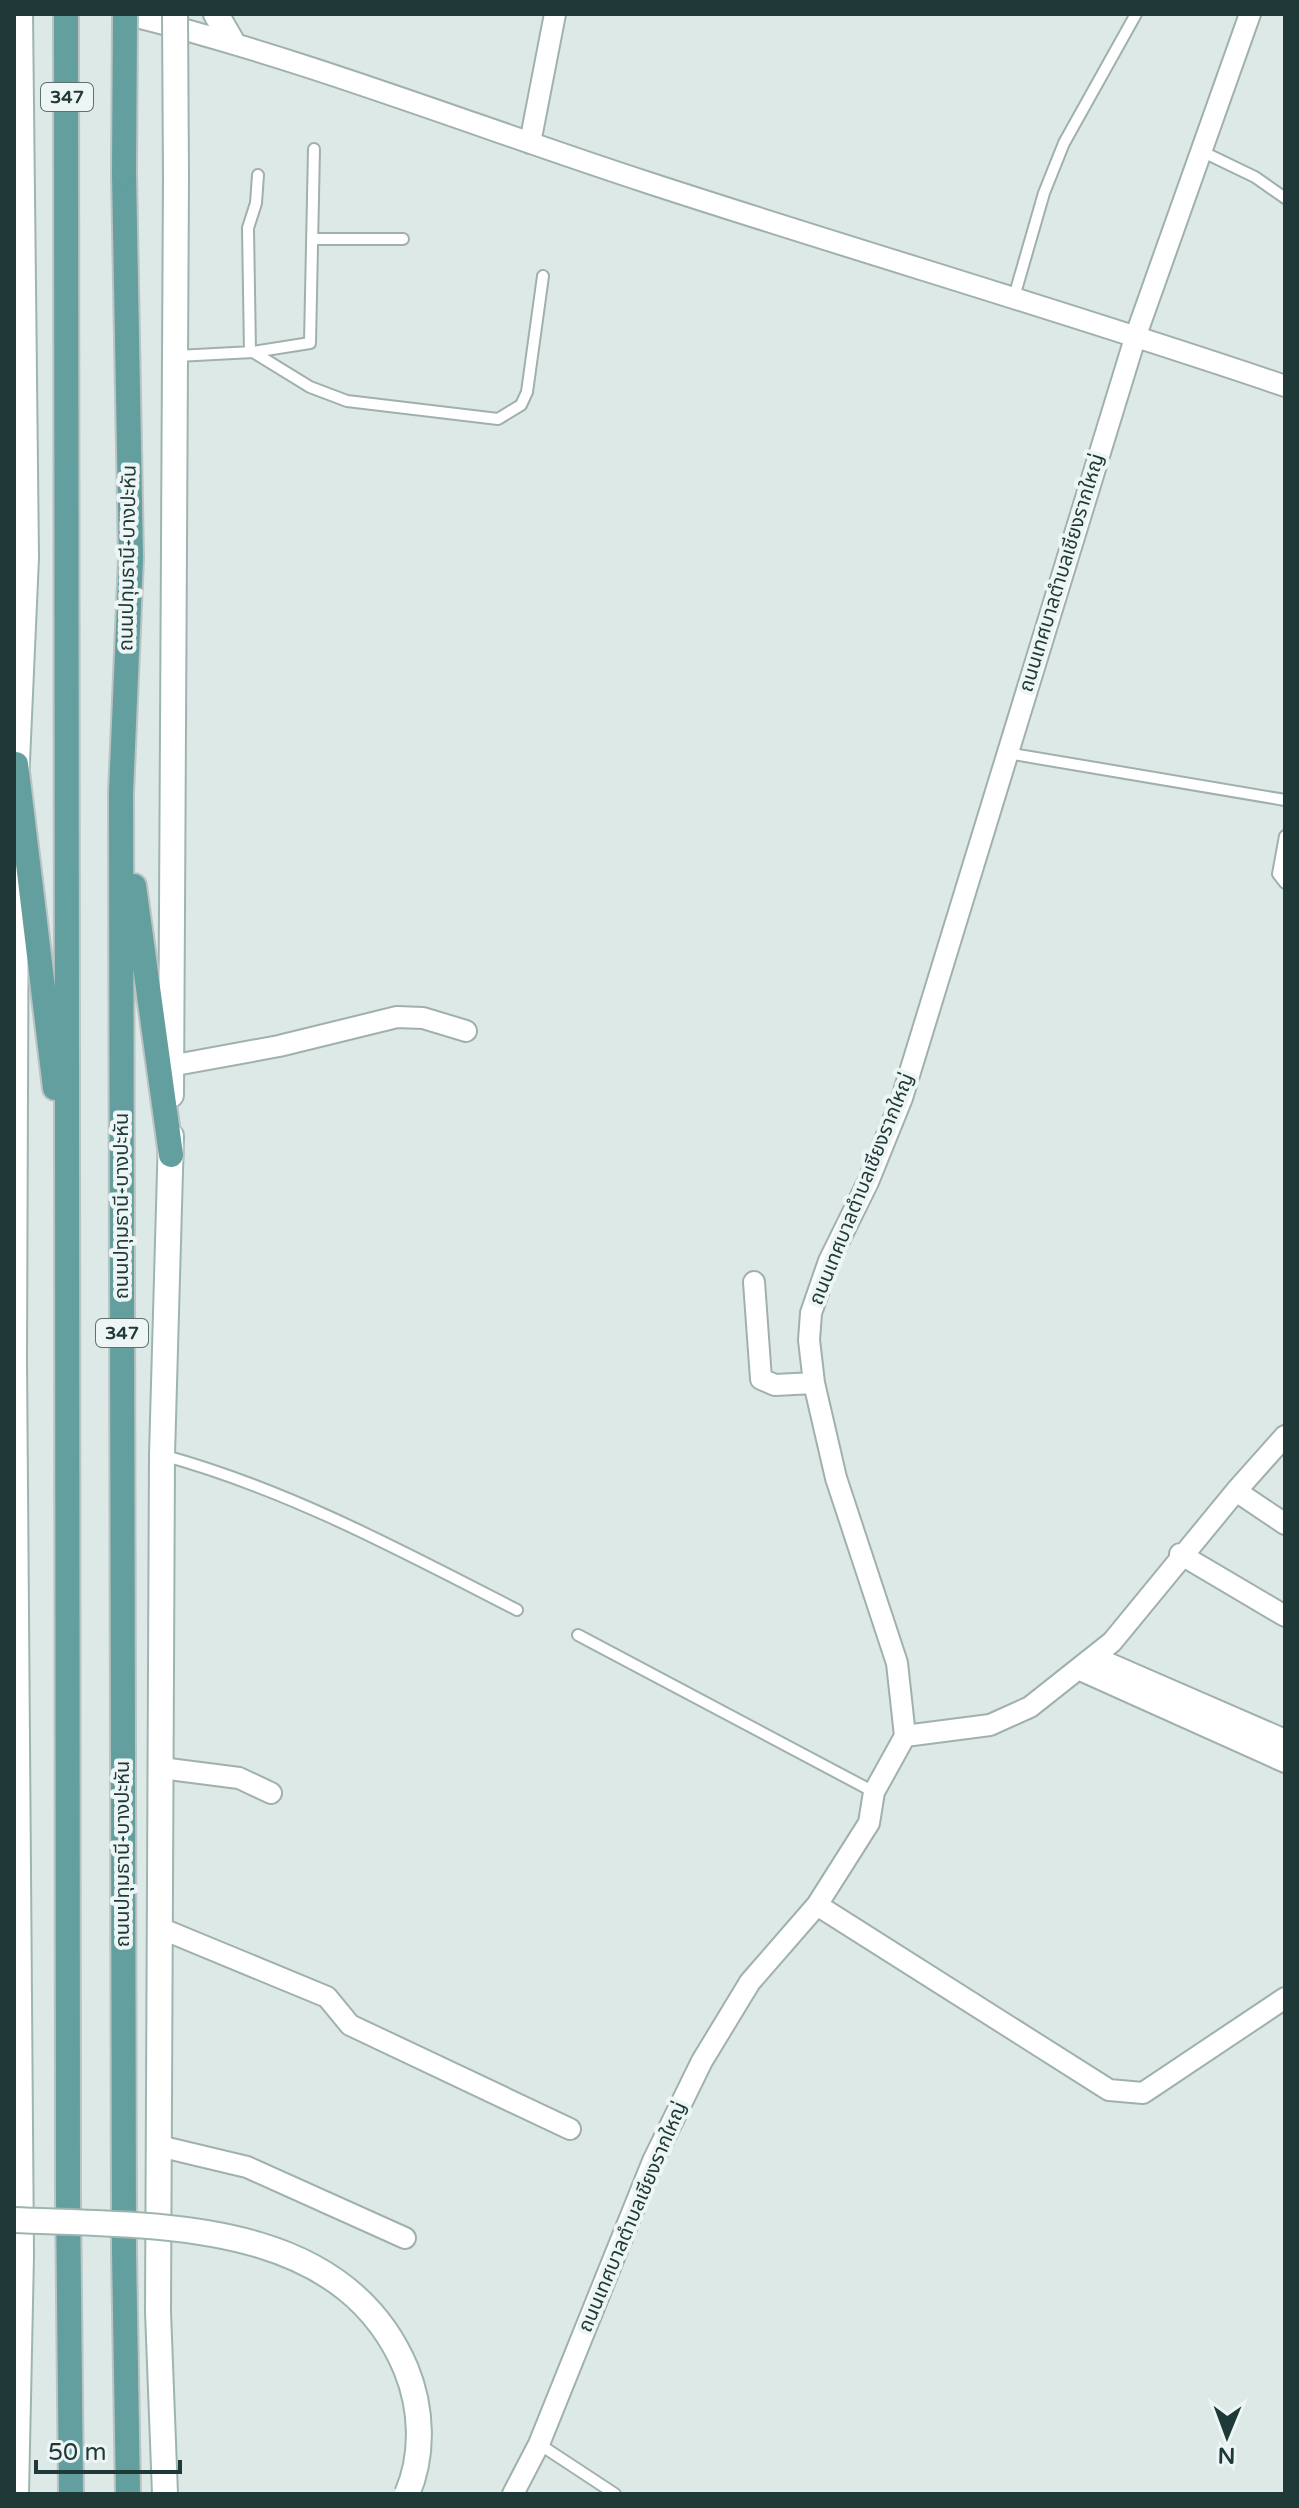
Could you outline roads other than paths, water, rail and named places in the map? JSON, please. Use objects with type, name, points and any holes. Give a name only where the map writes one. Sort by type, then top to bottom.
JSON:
[{"type":"main road","name":"347","points":[[16,2494],[21,2255],[15,1945],[16,764],[26,558],[20,14]]},
{"type":"main road","name":"347","points":[[66,14],[71,2494]]},
{"type":"main road","name":"ถนนปทุมธานี-บางปะหัน","points":[[125,14],[124,173],[131,558],[121,793],[124,2219],[128,2494]]},
{"type":"main road","name":"347","points":[[165,2494],[158,2312],[162,1455],[171,1155],[177,356],[175,14]]},
{"type":"main road","points":[[216,14],[231,40]]},
{"type":"main road","points":[[16,764],[68,1189]]},
{"type":"main road","points":[[121,793],[171,1155]]},
{"type":"main road","points":[[14,2220],[193,2230],[256,2242],[313,2267],[362,2299],[393,2339],[411,2383],[420,2435],[407,2494]]},
{"type":"street","points":[[125,14],[231,40],[530,143],[1136,335],[1285,386]]},
{"type":"street","points":[[530,143],[555,14]]},
{"type":"street","name":"ถนนเทศบาลตำบลเชียงรากใหญ่","points":[[513,2494],[539,2444],[653,2161],[702,2061],[750,1982],[817,1905],[869,1823],[874,1792],[905,1736],[897,1663],[836,1478],[814,1383],[809,1340],[811,1313],[829,1261],[868,1182],[902,1098],[1136,335],[1250,14]]},
{"type":"street","points":[[170,1066],[279,1046],[397,1017],[423,1018],[466,1031]]},
{"type":"street","points":[[754,1282],[761,1379],[775,1385],[814,1383]]},
{"type":"street","points":[[905,1736],[990,1725],[1011,1718],[1086,1663],[1112,1642],[1180,1554],[1285,1436]]},
{"type":"street","points":[[1236,1491],[1285,1524]]},
{"type":"street","points":[[1180,1554],[1285,1616]]},
{"type":"street","points":[[1086,1663],[1285,1740]]},
{"type":"street","points":[[1086,1663],[1285,1762]]},
{"type":"street","points":[[161,1768],[239,1778],[271,1793]]},
{"type":"street","points":[[817,1905],[1109,2090],[1143,2093],[1285,1998]]},
{"type":"street","points":[[160,1928],[327,1997],[350,2025],[570,2129]]},
{"type":"street","points":[[159,2146],[247,2167],[405,2238]]},
{"type":"lane","points":[[1014,297],[1044,193],[1064,143],[1136,14]]},
{"type":"lane","points":[[177,356],[251,352],[310,343],[314,149]]},
{"type":"lane","points":[[1201,151],[1255,177],[1285,198]]},
{"type":"lane","points":[[251,352],[248,228],[256,203],[258,175]]},
{"type":"lane","points":[[314,239],[403,239]]},
{"type":"lane","points":[[251,352],[310,387],[347,401],[498,419],[521,405],[527,392],[543,276]]},
{"type":"lane","points":[[1007,753],[1285,800]]},
{"type":"lane","points":[[1285,836],[1278,874],[1285,883]]},
{"type":"lane","points":[[162,1455],[225,1472],[380,1540],[517,1610]]},
{"type":"lane","points":[[578,1635],[874,1792]]},
{"type":"lane","points":[[539,2444],[615,2494]]}]
